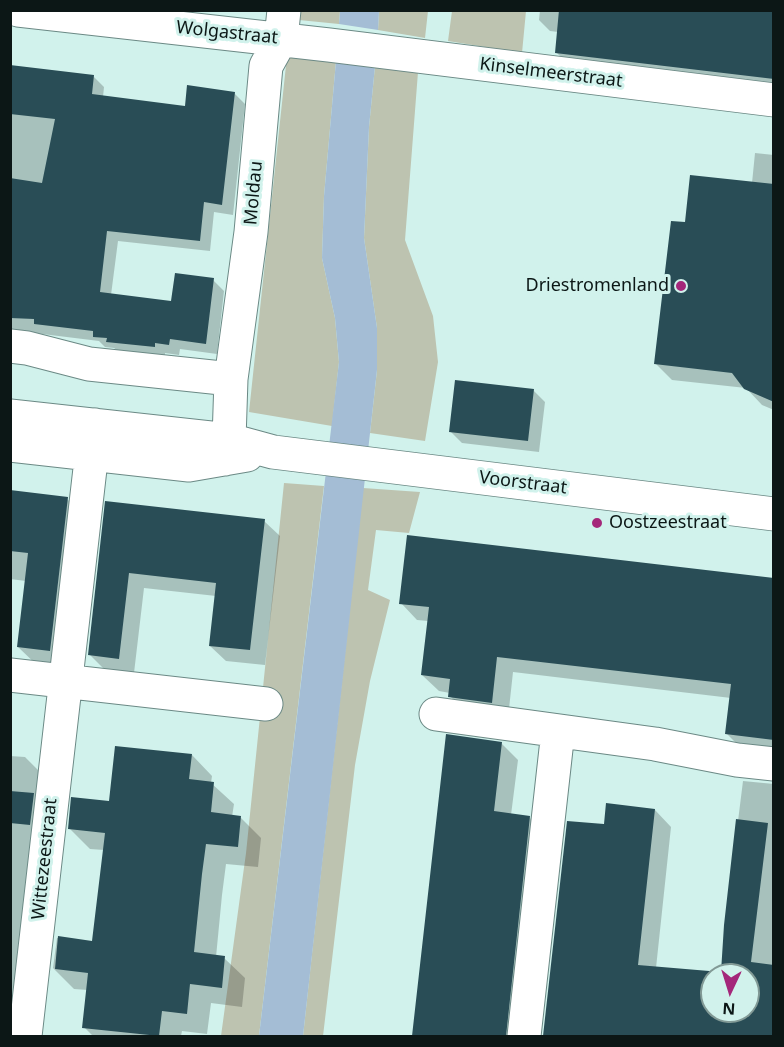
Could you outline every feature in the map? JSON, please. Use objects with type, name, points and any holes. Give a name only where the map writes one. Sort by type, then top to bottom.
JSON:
[{"type":"street","name":"Wolgastraat","points":[[18,10],[283,25],[329,45]]},
{"type":"street","name":"Moldau","points":[[231,379],[251,232],[266,66],[283,25]]},
{"type":"street","name":"Kinselmeerstraat","points":[[329,45],[774,100]]},
{"type":"street","points":[[10,346],[27,348],[89,364],[231,379],[227,450]]},
{"type":"street","name":"Voorstraat","points":[[10,416],[189,465],[227,450],[273,452],[774,514]]},
{"type":"street","name":"Voorstraat","points":[[10,445],[93,440]]},
{"type":"street","name":"Wittezeestraat","points":[[25,1036],[93,440]]},
{"type":"street","points":[[10,675],[266,704]]},
{"type":"street","points":[[436,714],[655,744],[737,760],[774,764]]},
{"type":"street","points":[[524,1036],[558,731]]},
{"type":"green space","points":[[300,11],[340,11],[339,24],[299,20]]},
{"type":"green space","points":[[379,11],[428,11],[425,38],[378,30]]},
{"type":"green space","points":[[452,11],[526,11],[522,53],[448,41]]},
{"type":"green space","points":[[287,56],[336,61],[324,196],[322,258],[335,318],[339,362],[332,426],[249,412]]},
{"type":"green space","points":[[375,66],[418,72],[405,240],[433,316],[438,362],[425,441],[370,433],[377,370],[377,328],[364,238],[369,127]]},
{"type":"green space","points":[[284,483],[324,486],[259,1036],[221,1036],[246,853]]},
{"type":"green space","points":[[363,488],[420,492],[409,533],[376,530],[368,590],[390,600],[370,681],[355,765],[323,1036],[303,1036]]},
{"type":"water","points":[[340,11],[379,11],[378,30],[339,24]]},
{"type":"water","points":[[336,61],[375,66],[369,127],[364,238],[377,328],[377,370],[303,1036],[259,1036],[339,362],[335,318],[322,258],[324,196]]},
{"type":"building","points":[[559,10],[774,10],[774,79],[555,53]]},
{"type":"building","points":[[10,65],[94,75],[92,94],[185,106],[187,85],[235,92],[222,205],[204,202],[200,241],[107,231],[100,292],[171,301],[175,273],[214,278],[206,344],[170,339],[169,345],[155,343],[155,347],[106,342],[107,338],[93,337],[93,331],[34,324],[34,319],[10,318],[10,178],[42,183],[55,119],[10,114]]},
{"type":"building","points":[[690,175],[774,184],[774,402],[744,389],[732,373],[654,364],[671,221],[685,222]]},
{"type":"building","points":[[455,380],[534,389],[528,441],[449,432]]},
{"type":"building","points":[[10,490],[68,497],[50,651],[17,647],[28,553],[10,551]]},
{"type":"building","points":[[105,501],[265,519],[250,650],[209,646],[216,583],[129,573],[119,659],[88,655]]},
{"type":"building","points":[[407,535],[774,578],[774,740],[725,734],[731,684],[497,657],[492,703],[448,697],[450,679],[421,675],[429,607],[399,604]]},
{"type":"building","points":[[446,734],[502,742],[494,811],[530,816],[506,1036],[412,1036]]},
{"type":"building","points":[[115,746],[192,754],[189,779],[214,782],[211,812],[241,816],[238,847],[206,844],[202,874],[194,952],[225,956],[222,988],[190,984],[187,1014],[162,1011],[159,1036],[82,1028],[88,973],[55,969],[58,936],[92,941],[105,833],[68,829],[71,797],[109,801]]},
{"type":"building","points":[[10,791],[34,793],[30,825],[10,823]]},
{"type":"building","points":[[606,803],[655,809],[638,965],[700,970],[700,1023],[760,1023],[760,963],[774,965],[774,1036],[543,1036],[567,821],[604,824]]},
{"type":"building","points":[[736,819],[768,823],[751,962],[759,963],[722,963]]},
{"type":"place","name":"Driestromenland","points":[[681,286]]},
{"type":"place","name":"Oostzeestraat","points":[[597,523]]}]
